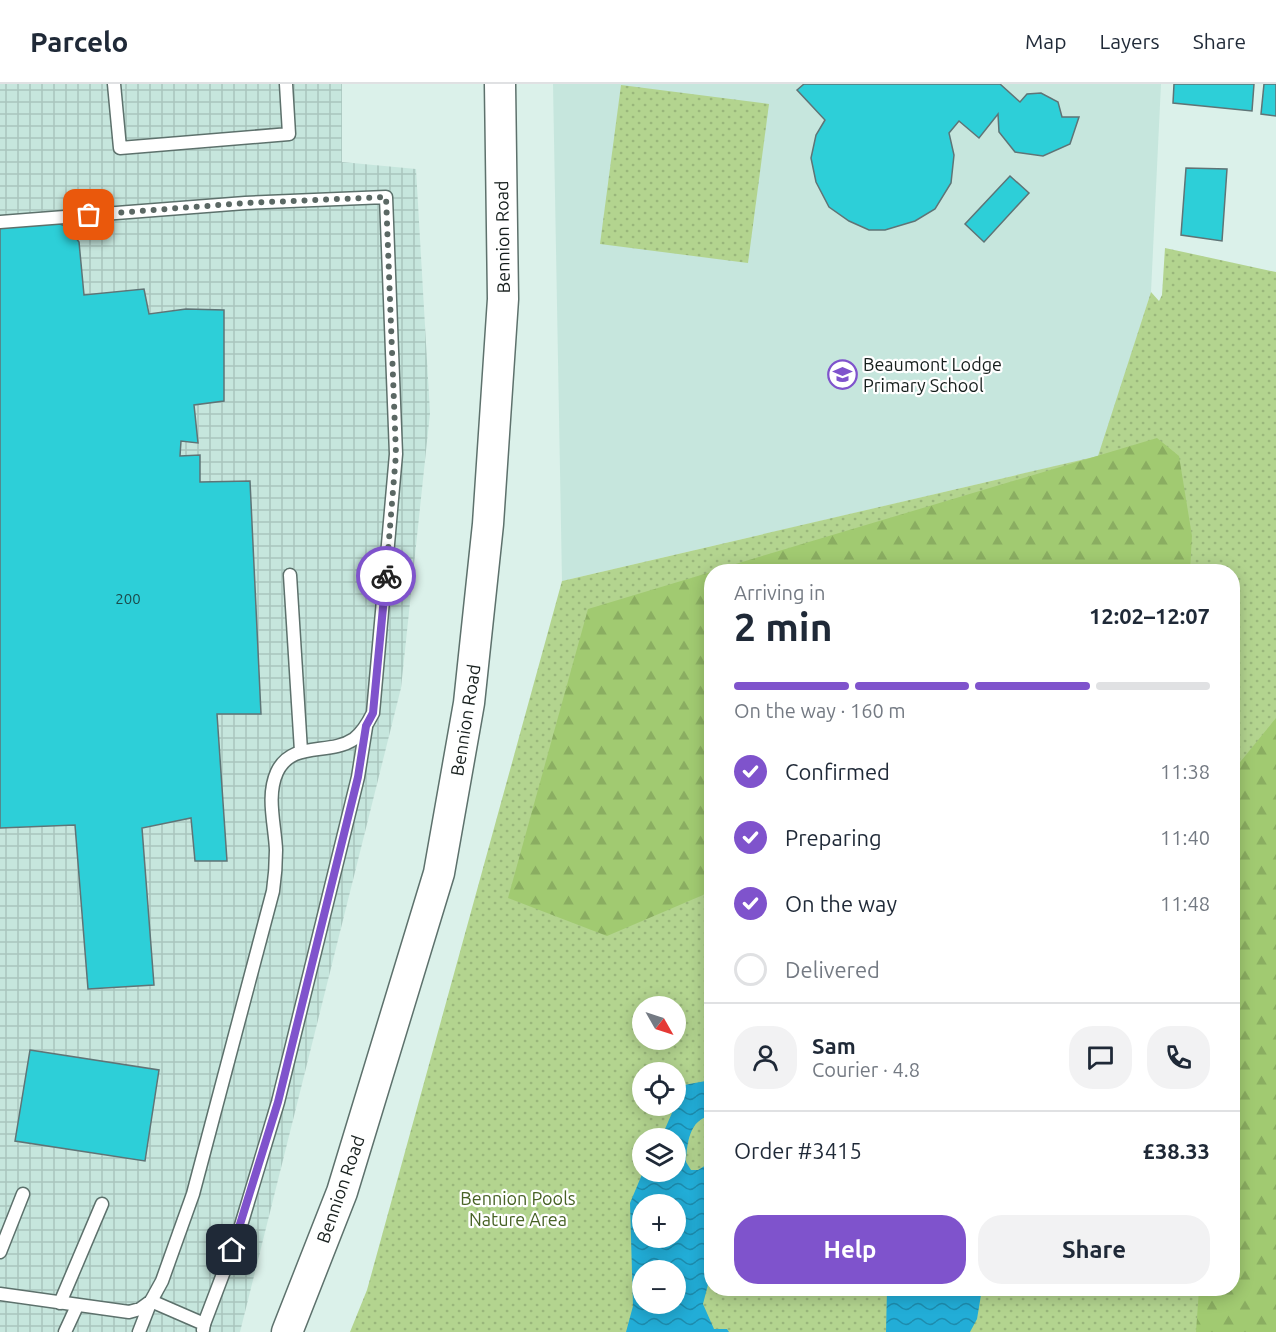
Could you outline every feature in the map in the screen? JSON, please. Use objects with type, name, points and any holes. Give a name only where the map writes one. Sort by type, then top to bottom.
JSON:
[{"type":"street","name":"Bennion Road","points":[[287,1332],[342,1191],[439,873],[470,703],[488,524],[503,299],[500,84]]},
{"type":"lane","points":[[114,84],[120,148],[289,134],[286,84]]},
{"type":"lane","points":[[0,222],[245,203],[386,197],[396,454],[373,713],[366,726],[353,740],[336,746],[301,751],[287,758],[277,772],[271,794],[276,848],[273,891],[194,1194],[162,1281],[151,1300],[139,1332]]},
{"type":"lane","points":[[290,575],[301,751]]},
{"type":"lane","points":[[151,1300],[203,1328],[240,1232],[278,1102],[358,777],[366,726]]},
{"type":"lane","points":[[0,1252],[23,1194]]},
{"type":"lane","points":[[60,1304],[102,1204]]},
{"type":"lane","points":[[0,1295],[129,1312],[140,1309],[151,1300]]},
{"type":"lane","points":[[65,1332],[77,1306]]},
{"type":"shaded area","points":[[0,84],[342,84],[342,162],[416,169],[430,413],[401,688],[240,1332],[0,1332]]},
{"type":"shaded area","name":"Beaumont Lodge Primary School","points":[[553,84],[1161,84],[1151,292],[1099,456],[562,581]]},
{"type":"green space","points":[[621,85],[769,104],[748,263],[600,244]]},
{"type":"green space","name":"Bennion Pools Nature Area","points":[[1165,248],[1276,272],[1276,1332],[350,1332],[367,1290],[562,581],[1098,456],[1151,292],[1159,301],[1162,295]]},
{"type":"green space","points":[[1157,438],[1179,456],[1192,536],[1190,564],[735,564]]},
{"type":"green space","points":[[704,574],[704,894],[607,936],[508,898],[588,609]]},
{"type":"green space","points":[[1276,718],[1276,1332],[1196,1332],[1199,1296],[1240,1296],[1240,762]]},
{"type":"water","points":[[704,1081],[704,1118],[694,1127],[687,1148],[686,1162],[686,1128],[665,1128],[671,1116],[686,1116],[686,1085]]},
{"type":"water","points":[[686,1162],[691,1170],[698,1170],[704,1166],[705,1296],[703,1304],[714,1329],[727,1329],[729,1332],[626,1332],[632,1310],[632,1314],[686,1314],[686,1260],[632,1260],[632,1272],[630,1203],[632,1198],[632,1248],[686,1248],[686,1194],[634,1194],[639,1182],[686,1182]]},
{"type":"water","points":[[887,1296],[981,1296],[977,1319],[970,1332],[886,1332]]},
{"type":"building","points":[[804,84],[1000,84],[1020,102],[1027,94],[1041,93],[1058,102],[1062,117],[1079,117],[1070,144],[1043,156],[1015,152],[999,132],[998,114],[979,138],[959,121],[949,133],[954,155],[951,183],[935,209],[915,221],[885,230],[869,230],[849,221],[829,207],[816,182],[811,158],[816,135],[825,120],[797,90]]},
{"type":"building","points":[[1174,84],[1254,84],[1252,111],[1173,103]]},
{"type":"building","points":[[1264,84],[1276,84],[1276,116],[1261,114]]},
{"type":"building","points":[[1186,168],[1227,169],[1222,241],[1181,235]]},
{"type":"building","points":[[1010,176],[1029,193],[984,242],[965,224]]},
{"type":"building","points":[[49,219],[67,227],[79,242],[84,295],[144,289],[149,314],[186,309],[224,310],[224,401],[194,405],[198,443],[181,441],[180,456],[200,455],[200,482],[250,481],[261,714],[217,714],[227,861],[195,861],[191,818],[142,828],[154,985],[88,989],[75,825],[0,828],[0,222]]},
{"type":"building","points":[[30,1050],[159,1070],[145,1161],[15,1141]]},
{"type":"way so far","points":[[89,215],[245,203],[386,197],[396,454],[386,576]]},
{"type":"place","name":"Beaumont Lodge Primary School","points":[[842,374]]},
{"type":"route","points":[[232,1250],[251,1197],[283,1084],[358,777],[366,726],[373,713],[386,576]]}]
